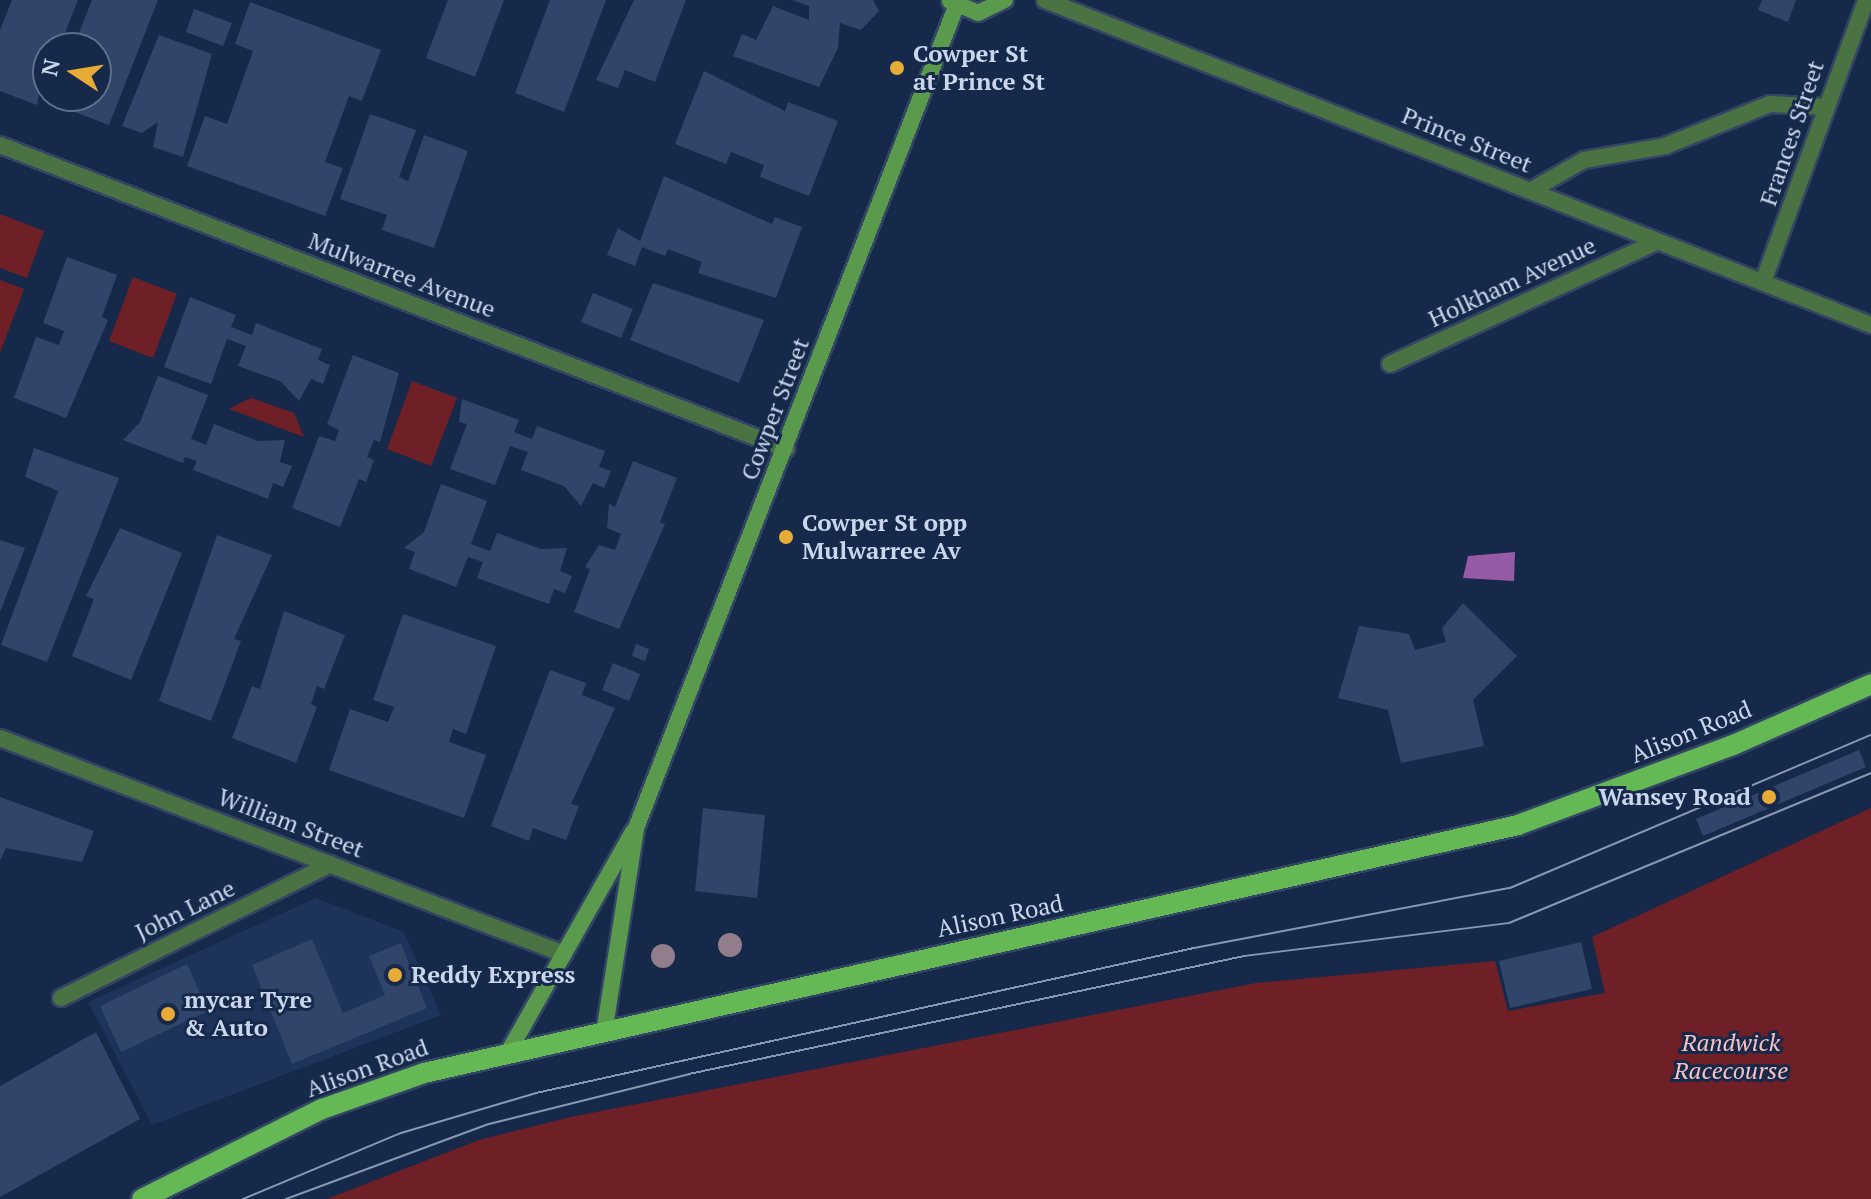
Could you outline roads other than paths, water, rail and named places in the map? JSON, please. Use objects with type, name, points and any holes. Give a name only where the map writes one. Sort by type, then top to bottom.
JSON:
[{"type":"main road","points":[[952,3],[978,13],[1005,0]]},
{"type":"main road","name":"Cowper Street","points":[[510,1049],[636,828],[786,449],[952,3]]},
{"type":"main road","name":"Alison Road","points":[[142,1199],[322,1109],[510,1049],[1518,825],[1733,745],[1871,684]]},
{"type":"main road","name":"Cowper Street","points":[[605,1027],[636,828]]},
{"type":"street","name":"Prince Street","points":[[1045,0],[1654,243],[1871,325]]},
{"type":"street","name":"Frances Street","points":[[1763,282],[1866,0]]},
{"type":"street","points":[[1530,191],[1584,160],[1665,146],[1770,104],[1827,107]]},
{"type":"street","name":"Mulwarree Avenue","points":[[0,145],[786,449]]},
{"type":"street","name":"Holkham Avenue","points":[[1390,364],[1654,243]]},
{"type":"street","name":"William Street","points":[[0,738],[564,954]]},
{"type":"street","name":"John Lane","points":[[61,998],[331,864]]},
{"type":"tram line","points":[[243,1199],[401,1133],[536,1093],[1194,948],[1510,888],[1871,735]]},
{"type":"tram line","points":[[286,1199],[489,1124],[689,1074],[1244,956],[1509,923],[1871,773]]},
{"type":"place","name":"Cowper St at Prince St","points":[[897,68]]},
{"type":"place","name":"Cowper St opp Mulwarree Av","points":[[786,537]]},
{"type":"place","name":"Wansey Road","points":[[1769,797]]},
{"type":"place","name":"Reddy Express","points":[[395,975]]},
{"type":"place","name":"mycar Tyre & Auto","points":[[168,1014]]},
{"type":"park label","name":"Randwick Racecourse","points":[[1731,1057]]}]
